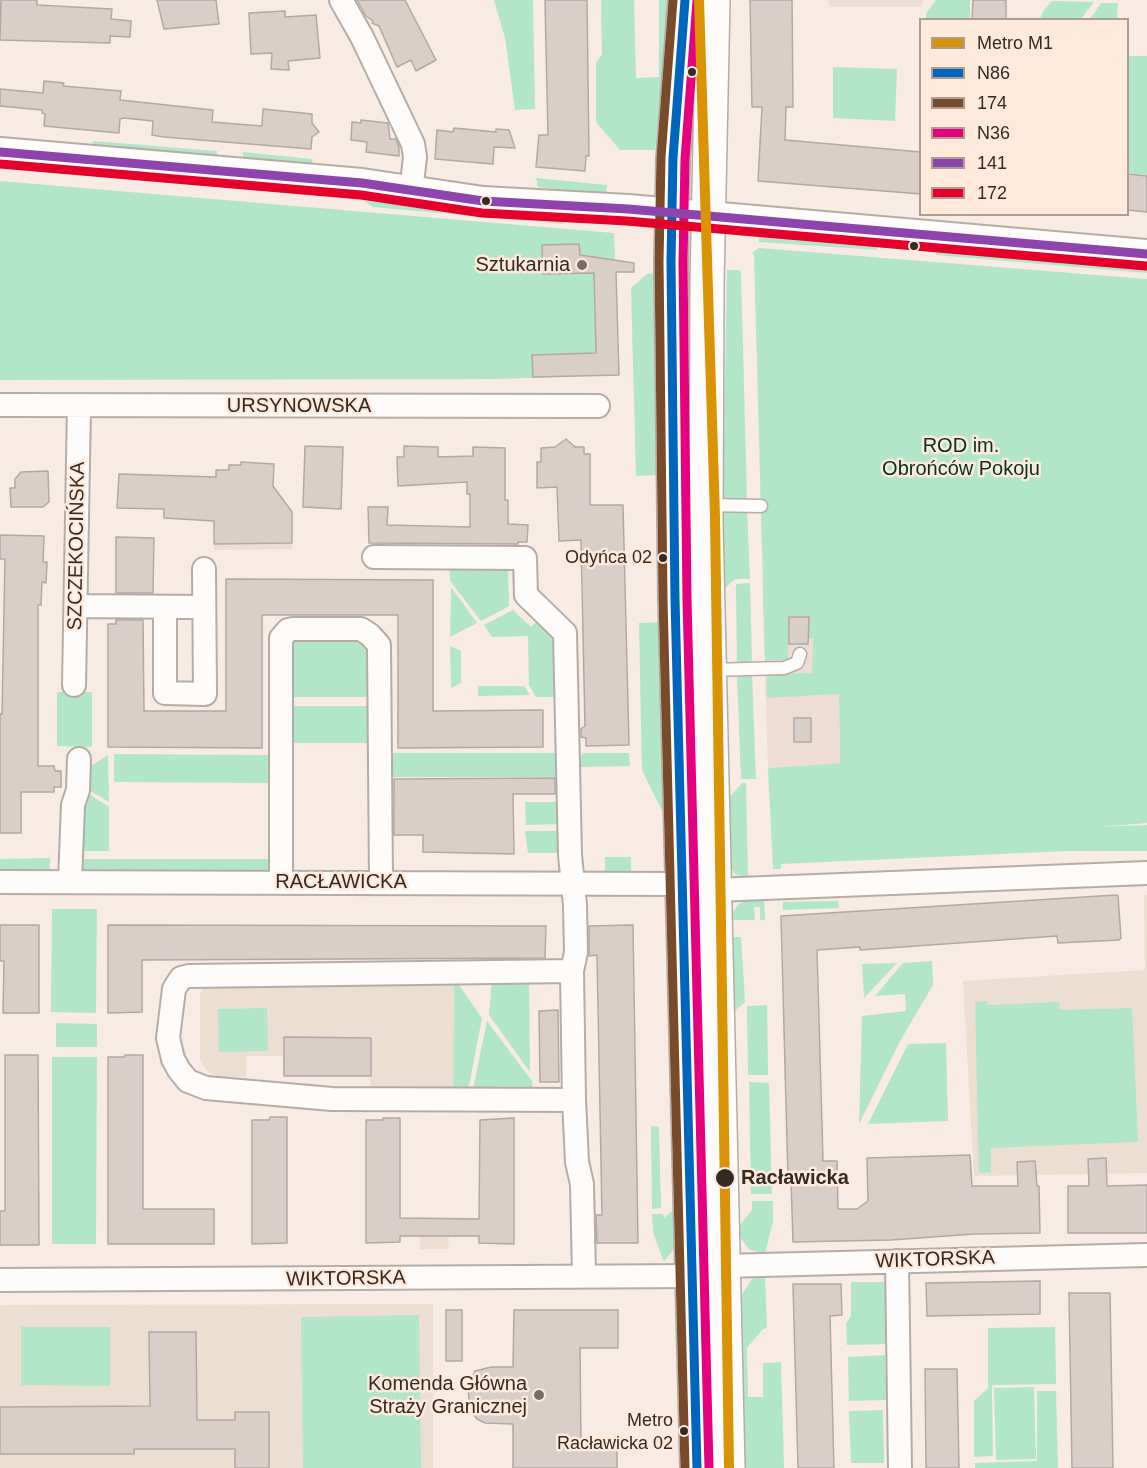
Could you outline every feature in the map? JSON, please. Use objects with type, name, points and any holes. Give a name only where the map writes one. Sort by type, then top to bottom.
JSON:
[{"type":"main road","points":[[685,0],[671,213],[675,599],[698,887],[724,1266],[728,1468]]},
{"type":"main road","points":[[697,1468],[693,1276],[698,887],[709,670],[706,505],[708,217],[713,0]]},
{"type":"street","points":[[341,0],[362,37],[413,144],[415,157],[411,192]]},
{"type":"street","points":[[0,152],[362,183],[483,201],[671,213],[1147,254]]},
{"type":"street","name":"URSYNOWSKA","points":[[0,405],[598,406]]},
{"type":"street","name":"SZCZEKOCIŃSKA","points":[[75,685],[79,406]]},
{"type":"street","points":[[374,557],[525,558],[526,595],[565,633],[576,952],[572,971],[574,1100],[577,1162],[582,1184],[584,1276]]},
{"type":"street","points":[[165,607],[165,693],[205,694],[204,569]]},
{"type":"street","points":[[76,606],[204,607]]},
{"type":"street","points":[[281,882],[281,638],[288,630],[293,629],[361,629],[379,645],[381,882]]},
{"type":"street","points":[[70,882],[73,805],[78,790],[79,759]]},
{"type":"street","name":"RACŁAWICKA","points":[[0,882],[381,882],[698,887],[1147,873]]},
{"type":"street","points":[[572,971],[189,976],[181,978],[174,989],[168,1038],[173,1059],[179,1070],[188,1081],[206,1088],[332,1099],[574,1100]]},
{"type":"street","name":"WIKTORSKA","points":[[724,1266],[1147,1255]]},
{"type":"street","points":[[897,1261],[900,1468]]},
{"type":"street","name":"WIKTORSKA","points":[[0,1280],[693,1276]]},
{"type":"lane","points":[[706,505],[761,506]]},
{"type":"lane","points":[[709,670],[784,668],[797,663],[800,654]]},
{"type":"shaded area","points":[[829,0],[923,0],[922,7],[829,7]]},
{"type":"shaded area","points":[[214,523],[292,523],[292,549],[214,550]]},
{"type":"shaded area","points":[[762,576],[821,579],[814,696],[839,693],[840,763],[768,768]]},
{"type":"shaded area","points":[[1144,895],[1147,895],[1147,1173],[974,1176],[963,981],[1145,970]]},
{"type":"shaded area","points":[[454,978],[453,1091],[371,1090],[370,1076],[284,1076],[283,1056],[246,1056],[246,1077],[217,1076],[208,1072],[200,1060],[200,993],[205,985]]},
{"type":"shaded area","points":[[419,1218],[450,1219],[448,1249],[420,1249]]},
{"type":"shaded area","points":[[433,1304],[433,1468],[0,1468],[0,1305]]},
{"type":"green space","points":[[494,0],[533,0],[535,109],[515,110],[505,38]]},
{"type":"green space","points":[[601,0],[634,0],[636,78],[659,77],[659,0],[670,0],[655,150],[620,150],[596,122],[596,63],[602,54]]},
{"type":"green space","points":[[936,0],[970,0],[970,18],[926,18],[926,13]]},
{"type":"green space","points":[[1052,1],[1094,2],[1082,18],[1040,18]]},
{"type":"green space","points":[[1101,3],[1118,3],[1117,18],[1091,18]]},
{"type":"green space","points":[[1129,56],[1147,56],[1147,175],[1129,173]]},
{"type":"green space","points":[[833,67],[897,69],[895,121],[833,118]]},
{"type":"green space","points":[[93,141],[217,151],[216,160],[92,150]]},
{"type":"green space","points":[[243,152],[312,159],[314,169],[243,162]]},
{"type":"green space","points":[[536,178],[607,185],[606,194],[538,187]]},
{"type":"green space","points":[[0,181],[614,233],[619,375],[497,379],[0,380]]},
{"type":"green space","points":[[364,201],[572,218],[563,224],[373,207]]},
{"type":"green space","points":[[759,234],[878,245],[877,250],[759,242]]},
{"type":"green space","name":"ROD im. Obrońców Pokoju","points":[[759,248],[1147,279],[1147,823],[1097,827],[1147,825],[1147,851],[1067,851],[781,864],[781,869],[773,869],[768,768],[840,763],[839,694],[767,698],[766,673],[812,673],[813,638],[809,638],[809,616],[789,616],[788,659],[765,661],[754,255],[752,253]]},
{"type":"green space","points":[[937,250],[1147,268],[1147,273],[936,255]]},
{"type":"green space","points":[[727,270],[739,270],[741,273],[747,500],[723,498]]},
{"type":"green space","points":[[660,273],[661,475],[636,476],[631,288],[647,274]]},
{"type":"green space","points":[[726,509],[747,510],[750,579],[735,579],[723,590],[722,512]]},
{"type":"green space","points":[[450,569],[508,570],[509,606],[481,621],[450,581]]},
{"type":"green space","points":[[750,583],[752,665],[737,665],[736,584]]},
{"type":"green space","points":[[451,587],[477,623],[450,637]]},
{"type":"green space","points":[[513,610],[531,627],[540,618],[555,637],[561,697],[536,697],[529,685],[528,636],[492,637],[484,625]]},
{"type":"green space","points":[[660,622],[665,811],[661,809],[642,770],[639,623]]},
{"type":"green space","points":[[353,635],[369,643],[374,697],[288,697],[289,639]]},
{"type":"green space","points":[[450,646],[461,651],[461,683],[451,688]]},
{"type":"green space","points":[[752,673],[756,779],[741,779],[737,674]]},
{"type":"green space","points":[[478,686],[524,686],[530,695],[478,696]]},
{"type":"green space","points":[[57,692],[92,692],[92,747],[57,746]]},
{"type":"green space","points":[[289,706],[375,706],[375,743],[289,743]]},
{"type":"green space","points":[[392,753],[559,753],[559,777],[388,777],[388,758]]},
{"type":"green space","points":[[584,753],[629,753],[630,766],[581,767],[580,757]]},
{"type":"green space","points":[[114,754],[270,755],[270,783],[114,782]]},
{"type":"green space","points":[[108,755],[109,802],[89,790],[91,766]]},
{"type":"green space","points":[[742,783],[746,783],[748,877],[736,875],[730,867],[728,799]]},
{"type":"green space","points":[[89,794],[109,807],[109,851],[80,851],[82,804],[88,804]]},
{"type":"green space","points":[[525,802],[559,802],[559,824],[526,825]]},
{"type":"green space","points":[[525,831],[559,831],[559,853],[528,853]]},
{"type":"green space","points":[[605,857],[631,857],[631,874],[605,875]]},
{"type":"green space","points":[[50,858],[50,874],[0,875],[0,859]]},
{"type":"green space","points":[[80,859],[274,859],[272,872],[88,872],[82,868]]},
{"type":"green space","points":[[764,899],[765,920],[760,920],[760,907],[754,907],[755,920],[730,920],[739,904],[747,900]]},
{"type":"green space","points":[[838,901],[839,908],[783,910],[783,902]]},
{"type":"green space","points":[[52,909],[97,909],[96,1013],[51,1012]]},
{"type":"green space","points":[[731,937],[741,937],[745,1002],[733,1012]]},
{"type":"green space","points":[[932,961],[933,985],[900,1041],[859,1124],[862,1016],[906,1011],[905,994],[875,996],[903,963]]},
{"type":"green space","points":[[897,963],[864,998],[862,964]]},
{"type":"green space","points":[[454,978],[482,1018],[468,1091],[453,1091]]},
{"type":"green space","points":[[492,978],[529,978],[530,1072],[489,1015]]},
{"type":"green space","points":[[986,1001],[987,1005],[1059,1002],[1060,1010],[1132,1008],[1138,1142],[991,1148],[991,1172],[979,1173],[975,1002]]},
{"type":"green space","points":[[767,1005],[768,1075],[748,1075],[747,1006]]},
{"type":"green space","points":[[267,1008],[268,1051],[219,1052],[218,1009]]},
{"type":"green space","points":[[487,1021],[532,1081],[533,1090],[473,1089]]},
{"type":"green space","points":[[56,1023],[97,1024],[97,1047],[56,1047]]},
{"type":"green space","points":[[946,1043],[948,1121],[868,1124],[908,1044]]},
{"type":"green space","points":[[52,1057],[97,1057],[96,1244],[52,1244]]},
{"type":"green space","points":[[749,1082],[769,1083],[772,1194],[751,1194]]},
{"type":"green space","points":[[651,1126],[659,1127],[661,1208],[652,1209]]},
{"type":"green space","points":[[752,1201],[773,1201],[773,1222],[765,1253],[750,1250],[740,1237],[738,1227],[752,1210]]},
{"type":"green space","points":[[675,1208],[674,1248],[664,1262],[653,1232],[652,1214],[663,1214],[664,1218]]},
{"type":"green space","points":[[765,1275],[767,1328],[763,1329],[747,1348],[748,1397],[763,1397],[763,1363],[781,1362],[784,1468],[743,1468],[741,1296],[752,1279]]},
{"type":"green space","points":[[851,1282],[891,1282],[893,1344],[847,1345],[846,1323],[851,1316]]},
{"type":"green space","points":[[419,1315],[421,1468],[303,1468],[301,1317]]},
{"type":"green space","points":[[21,1327],[110,1327],[110,1386],[21,1385]]},
{"type":"green space","points":[[1055,1327],[1056,1384],[992,1385],[993,1456],[974,1457],[974,1401],[988,1388],[988,1328]]},
{"type":"green space","points":[[885,1355],[887,1400],[849,1401],[848,1357]]},
{"type":"green space","points":[[1034,1387],[1036,1459],[996,1460],[994,1388]]},
{"type":"green space","points":[[1037,1391],[1056,1391],[1058,1468],[975,1468],[975,1463],[1037,1461]]},
{"type":"green space","points":[[883,1410],[884,1463],[851,1463],[849,1411]]},
{"type":"building","points":[[1,0],[37,0],[37,5],[112,9],[111,19],[131,21],[130,37],[110,36],[110,43],[0,40]]},
{"type":"building","points":[[157,0],[216,0],[219,24],[164,29]]},
{"type":"building","points":[[357,0],[405,0],[436,60],[416,71],[411,60],[397,67],[379,26],[372,23],[373,21],[366,16]]},
{"type":"building","points":[[545,0],[587,0],[589,156],[586,156],[585,171],[536,167],[539,135],[548,135]]},
{"type":"building","points":[[750,0],[792,0],[793,107],[786,107],[785,140],[919,152],[919,194],[758,181],[762,107],[752,107]]},
{"type":"building","points":[[973,0],[1006,0],[1006,18],[972,18]]},
{"type":"building","points":[[285,11],[285,17],[316,15],[320,58],[288,61],[289,70],[271,69],[272,53],[251,54],[249,13]]},
{"type":"building","points":[[44,81],[64,83],[63,86],[121,91],[120,100],[213,110],[212,122],[262,126],[263,109],[312,114],[312,123],[319,132],[312,137],[311,149],[164,137],[152,135],[153,121],[124,118],[120,119],[119,133],[44,126],[45,114],[42,110],[0,106],[0,89],[43,93]]},
{"type":"building","points":[[361,120],[388,123],[390,139],[396,139],[399,156],[366,152],[367,142],[351,140],[352,122],[361,123]]},
{"type":"building","points":[[454,128],[496,132],[496,129],[509,130],[515,148],[494,147],[493,164],[435,159],[437,130],[453,132]]},
{"type":"building","points":[[1129,174],[1147,176],[1147,212],[1129,210]]},
{"type":"building","points":[[579,244],[580,255],[634,263],[634,272],[616,272],[619,375],[533,377],[532,355],[596,353],[594,273],[543,274],[542,245]]},
{"type":"building","points":[[566,439],[575,447],[584,447],[584,454],[590,454],[590,505],[623,505],[629,745],[586,746],[586,738],[581,737],[581,729],[585,726],[581,540],[559,541],[557,487],[537,488],[537,462],[541,462],[541,448],[555,447]]},
{"type":"building","points":[[305,446],[343,447],[341,509],[303,507]]},
{"type":"building","points":[[404,446],[438,447],[438,457],[473,456],[473,447],[505,448],[505,500],[508,500],[508,524],[528,525],[527,542],[518,542],[518,544],[369,543],[368,507],[388,507],[387,525],[470,527],[470,494],[467,494],[467,482],[398,486],[397,457],[404,457]]},
{"type":"building","points":[[241,462],[274,464],[273,486],[292,512],[292,543],[214,544],[214,521],[164,518],[164,509],[117,508],[119,474],[216,477],[216,470],[229,470],[229,465],[241,465]]},
{"type":"building","points":[[48,471],[49,502],[43,507],[11,507],[10,488],[15,488],[15,479],[21,472]]},
{"type":"building","points":[[0,535],[44,536],[43,562],[47,562],[46,583],[42,582],[41,605],[38,605],[38,766],[54,766],[55,771],[61,771],[61,787],[54,787],[54,792],[21,792],[21,833],[0,833],[0,714],[2,714],[5,559],[0,559]]},
{"type":"building","points":[[116,537],[154,538],[153,593],[116,593]]},
{"type":"building","points":[[226,579],[433,580],[433,711],[543,710],[543,747],[398,748],[398,615],[262,615],[262,748],[108,747],[108,624],[116,624],[116,620],[143,620],[144,711],[226,711]]},
{"type":"building","points":[[789,617],[809,617],[808,644],[789,644]]},
{"type":"building","points":[[794,718],[811,718],[811,742],[794,742]]},
{"type":"building","points":[[555,778],[555,794],[513,794],[514,854],[423,852],[423,835],[394,835],[394,779]]},
{"type":"building","points":[[1118,896],[1121,938],[1119,940],[1058,943],[1057,936],[860,950],[860,947],[817,950],[823,1161],[837,1161],[838,1209],[857,1209],[868,1201],[867,1158],[970,1155],[972,1186],[1018,1186],[1017,1162],[1035,1161],[1037,1186],[1039,1186],[1040,1233],[793,1242],[791,1179],[788,1179],[781,916]]},
{"type":"building","points":[[0,925],[39,925],[39,1013],[3,1013],[4,961],[0,961]]},
{"type":"building","points":[[108,925],[546,926],[545,958],[142,960],[142,1012],[108,1013]]},
{"type":"building","points":[[633,925],[638,1243],[597,1243],[596,1215],[602,1215],[597,955],[589,956],[589,926]]},
{"type":"building","points":[[558,1010],[559,1082],[540,1082],[539,1011]]},
{"type":"building","points":[[284,1037],[371,1038],[371,1076],[284,1076]]},
{"type":"building","points":[[5,1055],[38,1055],[39,1245],[0,1245],[0,1211],[5,1211]]},
{"type":"building","points":[[125,1055],[143,1055],[143,1209],[214,1209],[214,1244],[108,1244],[108,1057],[125,1057]]},
{"type":"building","points":[[270,1117],[287,1117],[287,1243],[252,1244],[252,1120],[269,1120]]},
{"type":"building","points":[[383,1118],[400,1118],[400,1218],[479,1219],[480,1120],[514,1118],[514,1244],[479,1243],[479,1236],[400,1236],[400,1242],[366,1243],[366,1120],[383,1120]]},
{"type":"building","points":[[1106,1158],[1107,1186],[1147,1185],[1147,1233],[1068,1233],[1068,1186],[1089,1186],[1088,1159]]},
{"type":"building","points":[[1040,1281],[1040,1314],[927,1316],[926,1283]]},
{"type":"building","points":[[793,1284],[841,1284],[842,1315],[830,1316],[834,1468],[798,1468]]},
{"type":"building","points":[[1069,1293],[1110,1293],[1113,1468],[1072,1468]]},
{"type":"building","points":[[446,1310],[462,1310],[462,1361],[446,1361]]},
{"type":"building","points":[[514,1310],[618,1310],[618,1348],[580,1348],[581,1445],[617,1445],[617,1468],[513,1468],[513,1424],[485,1423],[477,1419],[470,1410],[468,1387],[475,1371],[491,1367],[513,1367]]},
{"type":"building","points":[[149,1332],[196,1332],[197,1420],[235,1420],[235,1412],[269,1412],[269,1468],[235,1468],[235,1449],[134,1449],[134,1454],[0,1454],[0,1407],[150,1406]]},
{"type":"building","points":[[925,1369],[957,1369],[959,1468],[926,1468]]},
{"type":"metro line","name":"M1","points":[[699,0],[715,517],[729,1468]]},
{"type":"transit line","name":"174","points":[[673,0],[661,157],[659,262],[663,599],[685,1468]]},
{"type":"transit line","name":"N86","points":[[685,0],[673,158],[671,262],[675,599],[697,1468]]},
{"type":"transit line","name":"N36","points":[[697,1],[685,159],[683,262],[687,599],[709,1468]]},
{"type":"transit line","name":"141","points":[[0,152],[362,183],[483,201],[628,209],[1147,254]]},
{"type":"transit line","name":"172","points":[[0,164],[361,195],[482,213],[627,221],[1146,266]]},
{"type":"place","name":"Sztukarnia","points":[[582,265]]},
{"type":"place","name":"Odyńca 02","points":[[663,558]]},
{"type":"place","name":"Racławicka","points":[[725,1178]]},
{"type":"place","name":"Komenda Główna Straży Granicznej","points":[[539,1395]]},
{"type":"place","name":"Metro Racławicka 02","points":[[684,1431]]}]
